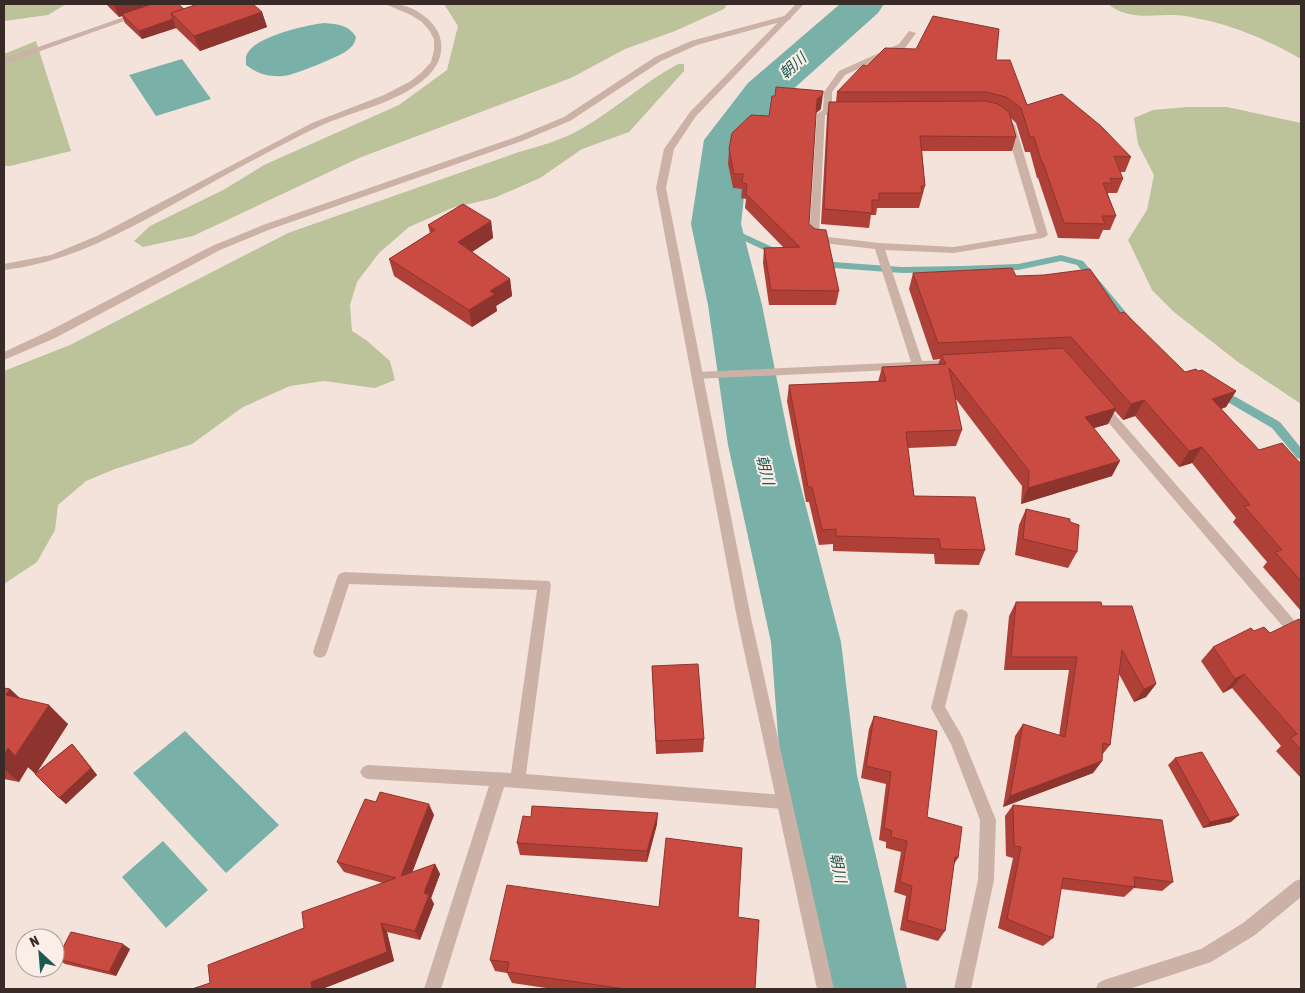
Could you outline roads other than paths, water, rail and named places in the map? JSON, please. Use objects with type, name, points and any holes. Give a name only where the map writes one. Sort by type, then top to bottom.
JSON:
[{"type":"street","points":[[4,62],[168,4]]},
{"type":"street","points":[[4,267],[62,256],[102,239],[246,159],[329,118],[398,92],[424,74],[433,63],[438,51],[437,34],[422,18],[398,5],[389,4]]},
{"type":"street","points":[[800,4],[693,114],[669,149],[661,188],[744,618],[783,802],[826,989]]},
{"type":"street","points":[[4,356],[51,335],[216,248],[267,226],[519,139],[567,119],[658,59],[694,43],[788,17]]},
{"type":"street","points":[[826,111],[828,92],[842,73],[902,46],[912,33]]},
{"type":"street","points":[[856,111],[826,111],[821,114],[814,239],[879,246],[954,250],[1043,235],[1010,124],[1004,120]]},
{"type":"street","points":[[879,246],[918,366]]},
{"type":"street","points":[[698,376],[771,374],[965,363]]},
{"type":"street","points":[[1092,396],[1301,638]]},
{"type":"street","points":[[320,652],[344,578],[544,585],[518,780]]},
{"type":"street","points":[[962,615],[938,708],[957,741],[988,820],[986,880],[963,989]]},
{"type":"street","points":[[368,772],[518,780],[783,802]]},
{"type":"street","points":[[432,989],[499,779]]},
{"type":"street","points":[[1104,989],[1205,956],[1250,929],[1301,887]]},
{"type":"water","points":[[324,23],[338,25],[350,30],[356,37],[355,42],[349,49],[334,58],[288,75],[263,74],[246,65],[248,53],[263,41],[295,29]]},
{"type":"water","points":[[182,59],[211,99],[156,116],[129,75]]},
{"type":"water","points":[[185,731],[279,825],[226,873],[133,773]]},
{"type":"water","points":[[163,841],[208,890],[166,928],[122,877]]},
{"type":"waterway","name":"朝川","points":[[864,4],[764,92],[727,140],[716,224],[735,305],[759,445],[806,642],[819,775],[864,989]]},
{"type":"waterway","points":[[716,224],[780,254]]},
{"type":"waterway","points":[[820,264],[902,270],[962,269],[1018,267],[1061,258],[1080,263],[1131,324]]},
{"type":"waterway","points":[[1218,391],[1276,425],[1301,455]]}]
